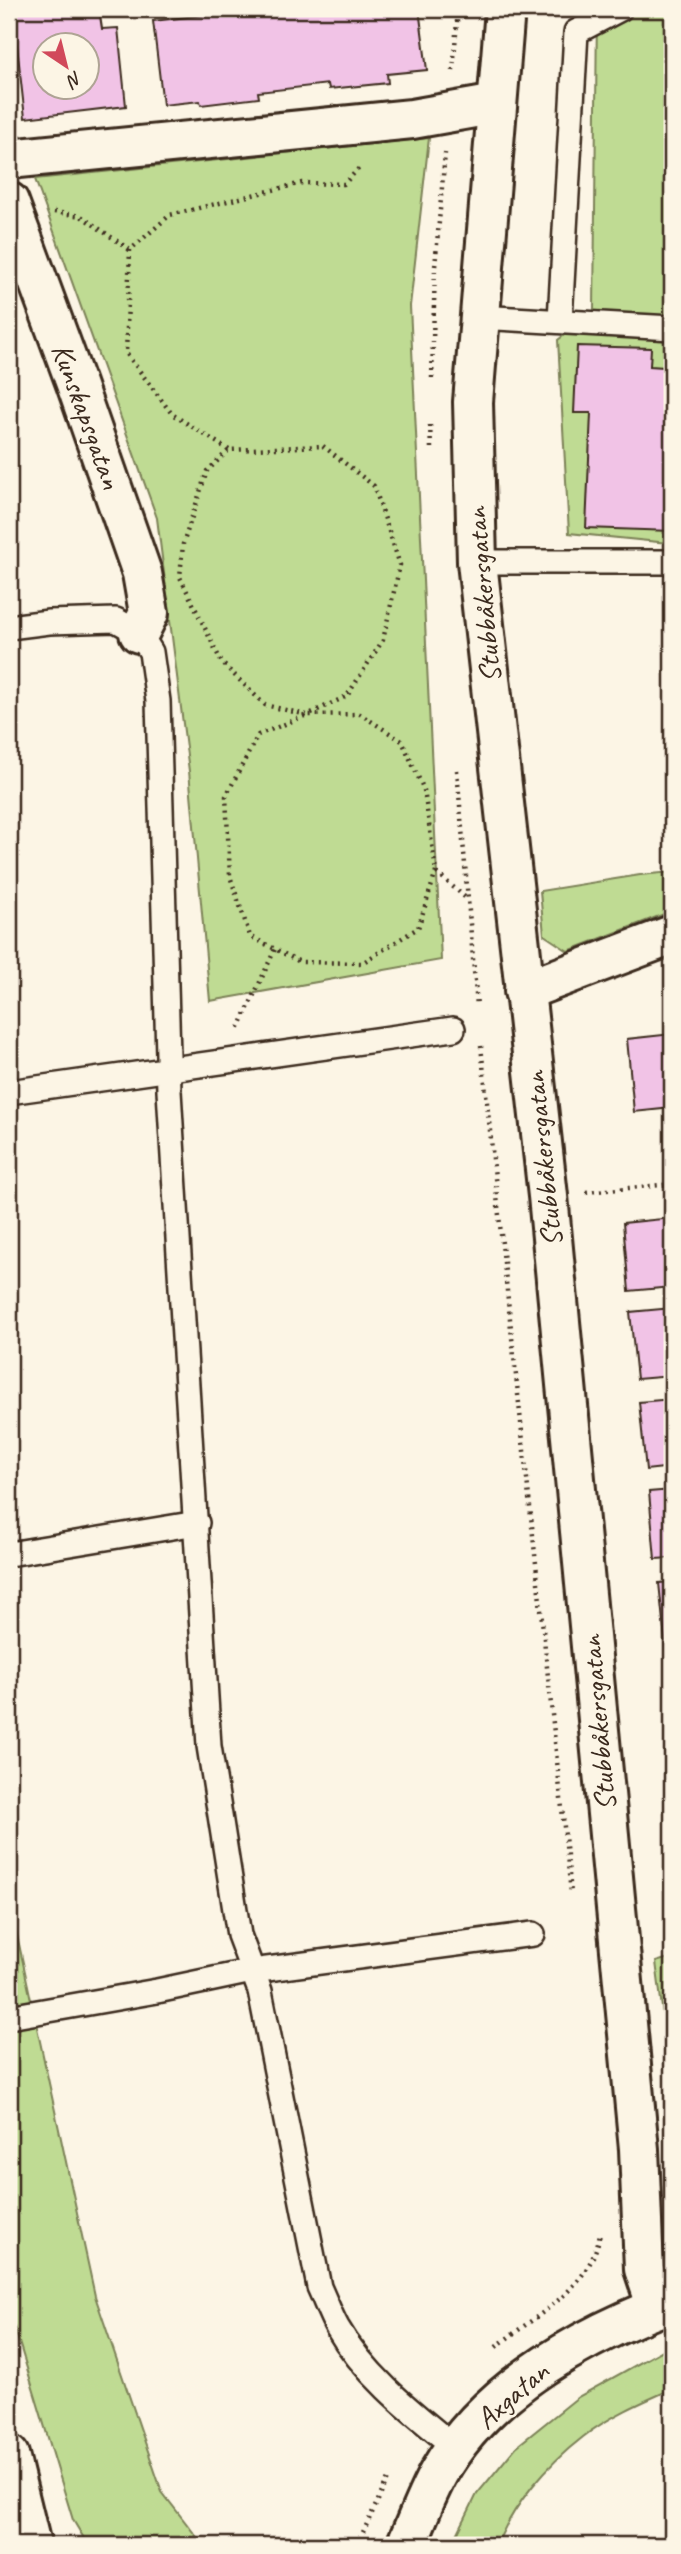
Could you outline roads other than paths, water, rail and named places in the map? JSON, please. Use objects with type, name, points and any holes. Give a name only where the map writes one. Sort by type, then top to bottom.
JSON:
[{"type":"street","name":"Stubbåkersgatan","points":[[505,9],[473,402],[477,562],[549,1209],[639,2149],[644,2269],[664,2305]]},
{"type":"street","points":[[9,159],[412,119],[497,104]]},
{"type":"street","name":"Kunskapsgatan","points":[[26,206],[76,384],[142,573],[149,614],[139,632]]},
{"type":"street","points":[[524,991],[672,935]]},
{"type":"street","name":"Axgatan","points":[[406,2545],[439,2473],[456,2448],[489,2410],[548,2362],[592,2337],[664,2305]]},
{"type":"street","points":[[9,2455],[31,2545]]},
{"type":"lane","points":[[560,320],[576,33],[620,9]]},
{"type":"lane","points":[[479,317],[672,328]]},
{"type":"lane","points":[[477,562],[672,562]]},
{"type":"lane","points":[[9,627],[48,622],[116,620],[139,632],[150,652],[158,701],[168,1070],[209,1746],[239,1935],[260,1991],[319,2287],[337,2327],[370,2372],[456,2448]]},
{"type":"lane","points":[[9,1092],[453,1030]]},
{"type":"lane","points":[[9,1554],[197,1523]]},
{"type":"lane","points":[[9,2017],[252,1971],[533,1934]]}]
